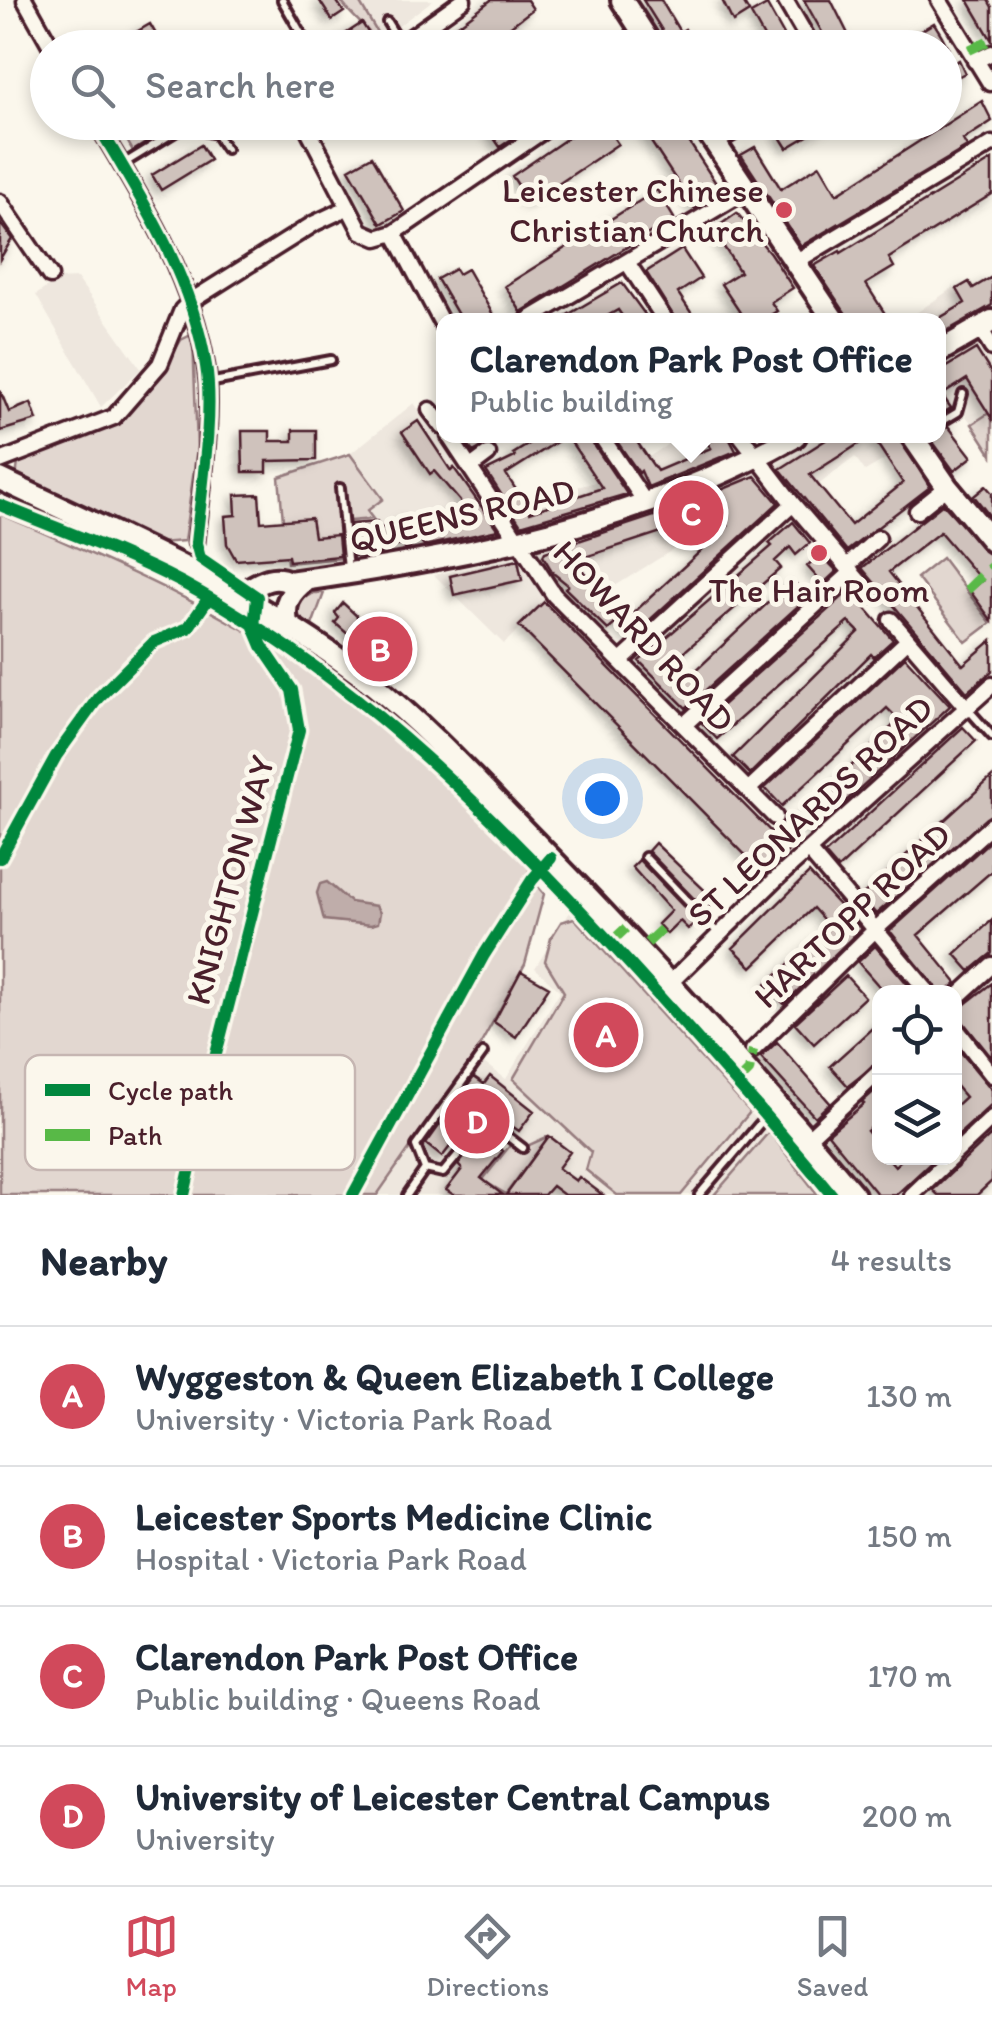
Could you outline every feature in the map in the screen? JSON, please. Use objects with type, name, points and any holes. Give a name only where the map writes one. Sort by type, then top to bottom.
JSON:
[{"type":"street","points":[[25,0],[42,30]]},
{"type":"street","points":[[420,30],[462,0]]},
{"type":"street","points":[[622,0],[641,30]]},
{"type":"street","points":[[785,0],[802,30]]},
{"type":"street","points":[[941,1],[958,30]]},
{"type":"street","points":[[962,37],[991,84]]},
{"type":"street","points":[[975,60],[992,53]]},
{"type":"street","points":[[107,140],[173,258],[191,300],[207,370],[196,543]]},
{"type":"street","points":[[313,140],[361,231],[377,238],[394,233],[530,140]]},
{"type":"street","points":[[713,140],[829,313]]},
{"type":"street","points":[[715,143],[720,140]]},
{"type":"street","points":[[795,262],[992,144]]},
{"type":"street","points":[[540,313],[746,191]]},
{"type":"street","points":[[0,202],[50,276]]},
{"type":"street","points":[[0,462],[114,417],[160,364],[182,310],[191,300],[315,223],[347,208]]},
{"type":"street","points":[[394,233],[437,313]]},
{"type":"street","points":[[627,262],[661,313]]},
{"type":"street","points":[[946,347],[986,324],[992,348]]},
{"type":"street","points":[[430,410],[436,418]]},
{"type":"street","name":"HOWARD ROAD","points":[[455,443],[554,595],[776,817]]},
{"type":"street","points":[[606,443],[645,502]]},
{"type":"street","points":[[746,443],[872,595]]},
{"type":"street","name":"QUEENS ROAD","points":[[238,595],[266,580],[348,575],[518,542],[645,502],[756,458],[783,443]]},
{"type":"street","points":[[920,443],[948,487],[992,540]]},
{"type":"street","points":[[472,466],[488,454]]},
{"type":"street","points":[[0,479],[258,606],[371,684],[480,786],[670,982],[854,1195]]},
{"type":"street","points":[[917,511],[948,487]]},
{"type":"street","points":[[621,661],[793,504]]},
{"type":"street","points":[[685,724],[878,538]]},
{"type":"street","points":[[258,606],[298,581]]},
{"type":"street","name":"QUEENS ROAD","points":[[288,627],[285,611],[298,581]]},
{"type":"street","points":[[891,620],[966,707]]},
{"type":"street","points":[[748,789],[908,640]]},
{"type":"street","name":"ST LEONARDS ROAD","points":[[670,982],[808,850],[992,685]]},
{"type":"street","name":"HARTOPP ROAD","points":[[753,1050],[877,928],[992,824]]},
{"type":"street","points":[[808,850],[922,985]]},
{"type":"street","points":[[962,993],[992,965]]},
{"type":"street","points":[[962,1036],[992,1075]]},
{"type":"street","points":[[807,1139],[876,1075]]},
{"type":"street","points":[[962,1147],[992,1118]]},
{"type":"street","points":[[912,1195],[944,1165]]},
{"type":"lane","points":[[282,0],[300,30]]},
{"type":"lane","points":[[387,22],[391,30]]},
{"type":"lane","points":[[121,164],[158,140]]},
{"type":"lane","points":[[220,140],[226,149]]},
{"type":"lane","points":[[207,383],[331,360]]},
{"type":"lane","points":[[946,419],[958,412],[963,394]]},
{"type":"lane","points":[[340,488],[348,575]]},
{"type":"lane","points":[[966,707],[992,736]]},
{"type":"lane","points":[[645,857],[719,934]]},
{"type":"lane","points":[[353,1195],[484,956],[532,880],[551,858]]},
{"type":"lane","points":[[425,1169],[416,1146],[482,1053]]},
{"type":"lane","points":[[700,1195],[777,1103]]},
{"type":"lane","points":[[425,1169],[444,1173],[482,1127],[494,1126],[523,1148]]},
{"type":"lane","points":[[407,1195],[425,1169]]},
{"type":"shaded area","points":[[340,0],[358,0],[376,30],[366,30]]},
{"type":"shaded area","points":[[358,0],[433,0],[393,30],[376,30]]},
{"type":"shaded area","points":[[127,140],[150,140],[133,151]]},
{"type":"shaded area","points":[[77,278],[141,369],[101,407],[36,295],[58,279]]},
{"type":"shaded area","points":[[954,287],[992,348],[992,410],[972,424],[963,412],[946,423],[946,313],[916,313]]},
{"type":"shaded area","points":[[193,338],[197,448],[184,541],[159,543],[16,477],[18,463],[118,424],[165,367],[181,340]]},
{"type":"shaded area","points":[[414,403],[436,434],[436,443],[442,443],[505,531],[351,561],[346,521],[372,519],[367,511],[383,498],[350,454]]},
{"type":"shaded area","points":[[992,411],[992,455],[972,424]]},
{"type":"shaded area","points":[[670,443],[690,443],[697,454],[724,443],[913,443],[865,471],[855,457],[734,549],[715,529],[615,586],[598,565],[581,568],[557,592],[520,532],[541,525],[531,497],[589,484],[631,469]]},
{"type":"shaded area","points":[[350,454],[383,499],[367,511],[373,519],[338,522],[342,558],[287,563],[279,477]]},
{"type":"shaded area","points":[[0,514],[153,582],[297,662],[406,745],[530,868],[527,874],[544,894],[525,964],[474,1056],[377,1195],[0,1195]]},
{"type":"shaded area","points":[[515,557],[546,602],[504,644],[434,575]]},
{"type":"shaded area","points":[[942,558],[991,623],[966,642],[917,578]]},
{"type":"shaded area","points":[[314,593],[324,593],[311,628],[298,615],[298,607]]},
{"type":"shaded area","points":[[327,882],[350,902],[376,906],[380,913],[378,923],[324,920],[317,893],[320,884]]},
{"type":"shaded area","points":[[570,912],[769,1132],[818,1195],[377,1195],[474,1056],[506,1079],[560,991],[535,968]]},
{"type":"shaded area","points":[[574,918],[750,1112],[681,1195],[617,1195],[586,1170],[591,1152],[513,1079],[564,992],[545,961],[551,938],[561,922]]},
{"type":"shaded area","points":[[769,1132],[818,1195],[714,1195]]},
{"type":"shaded area","points":[[549,1136],[506,1194],[487,1183],[477,1187],[512,1143],[523,1148]]},
{"type":"building","points":[[319,0],[336,0],[344,12],[332,20]]},
{"type":"building","points":[[491,0],[527,0],[533,9],[506,30],[452,30]]},
{"type":"building","points":[[643,0],[661,0],[679,30],[662,30]]},
{"type":"building","points":[[722,0],[742,0],[749,12],[733,22]]},
{"type":"building","points":[[804,0],[831,0],[846,30],[821,30]]},
{"type":"building","points":[[968,0],[988,0],[992,7],[992,41]]},
{"type":"building","points":[[767,5],[781,30],[760,30],[751,14]]},
{"type":"building","points":[[982,101],[992,121],[963,140],[967,147],[801,246],[741,155],[755,147],[781,189],[820,165],[837,194],[921,140],[962,140],[962,114]]},
{"type":"building","points":[[565,140],[615,140],[618,144],[530,203],[512,176]]},
{"type":"building","points":[[650,140],[688,140],[721,191],[695,209]]},
{"type":"building","points":[[782,140],[801,140],[787,148]]},
{"type":"building","points":[[201,145],[210,160],[161,190],[152,175]]},
{"type":"building","points":[[372,156],[404,211],[381,224],[349,169]]},
{"type":"building","points":[[992,160],[992,194],[889,258],[894,267],[866,284],[885,313],[845,313],[814,266]]},
{"type":"building","points":[[657,190],[674,218],[521,312],[505,286]]},
{"type":"building","points":[[737,213],[770,253],[793,288],[771,302],[777,311],[740,313],[721,284],[740,272],[713,230]]},
{"type":"building","points":[[0,223],[12,239],[0,259]]},
{"type":"building","points":[[682,249],[701,278],[678,293],[691,313],[672,313],[646,272]]},
{"type":"building","points":[[455,269],[458,274],[467,269],[492,313],[457,313],[437,279]]},
{"type":"building","points":[[992,277],[992,305],[946,331],[946,314],[965,303],[957,289],[969,282],[973,288]]},
{"type":"building","points":[[622,283],[644,313],[618,310],[571,313]]},
{"type":"building","points":[[976,349],[992,374],[992,419],[967,379],[946,392],[946,367]]},
{"type":"building","points":[[0,390],[9,412],[31,403],[37,420],[0,431]]},
{"type":"building","points":[[418,421],[498,530],[424,546],[420,541],[406,550],[402,545],[380,548],[380,554],[354,556],[350,524],[377,522],[378,528],[384,527],[388,532],[406,515],[412,523],[464,506],[434,471],[430,474],[402,432]]},
{"type":"building","points":[[946,427],[972,457],[954,471],[934,443],[946,443]]},
{"type":"building","points":[[293,430],[316,430],[316,460],[267,461],[267,472],[243,472],[242,431],[270,431],[270,441],[293,441]]},
{"type":"building","points":[[466,443],[489,443],[473,452]]},
{"type":"building","points":[[531,443],[555,443],[506,474],[530,512],[602,488],[572,443],[593,443],[627,494],[521,525],[486,471],[515,457],[513,454]]},
{"type":"building","points":[[618,443],[638,443],[657,471],[711,448],[707,443],[732,443],[736,451],[648,487]]},
{"type":"building","points":[[821,443],[860,443],[810,475],[851,525],[903,483],[877,443],[902,443],[930,487],[847,551],[780,469]]},
{"type":"building","points":[[755,476],[778,503],[630,638],[616,623],[608,630],[565,588],[568,585],[553,573],[543,556],[545,552],[675,509]],"holes":[[[729,525],[629,617],[573,561],[664,531],[666,538],[683,533],[686,539]]]},
{"type":"building","points":[[986,486],[992,493],[992,519],[974,496]]},
{"type":"building","points":[[259,494],[261,522],[311,518],[314,537],[338,535],[340,556],[289,561],[288,556],[236,560],[227,544],[225,516],[236,515],[235,495]]},
{"type":"building","points":[[943,504],[992,558],[992,621],[970,591],[982,581],[940,532],[889,572],[963,665],[992,640],[992,671],[967,692],[862,568]]},
{"type":"building","points":[[793,522],[810,543],[796,555],[790,547],[775,561],[781,568],[671,663],[687,679],[792,580],[808,597],[686,708],[639,661],[772,546],[769,543]]},
{"type":"building","points":[[820,554],[837,571],[823,584],[807,566]]},
{"type":"building","points":[[518,560],[522,580],[454,595],[450,576]]},
{"type":"building","points":[[850,590],[893,640],[874,657],[871,654],[750,774],[733,757],[859,632],[849,622],[717,739],[702,723]]},
{"type":"building","points":[[544,602],[789,850],[765,875],[519,626]]},
{"type":"building","points":[[343,603],[394,651],[384,659],[375,651],[372,655],[335,623],[339,618],[335,613]]},
{"type":"building","points":[[905,657],[950,706],[812,832],[798,817],[899,720],[887,708],[782,806],[765,788]]},
{"type":"building","points":[[963,727],[976,741],[838,869],[825,854]]},
{"type":"building","points":[[992,777],[992,814],[876,914],[861,896]]},
{"type":"building","points":[[992,839],[992,871],[918,935],[957,983],[934,985],[890,931]]},
{"type":"building","points":[[655,843],[716,901],[706,911],[648,851]]},
{"type":"building","points":[[639,860],[697,921],[688,929],[680,921],[667,934],[658,924],[671,911],[632,867]]},
{"type":"building","points":[[809,873],[861,929],[784,1004],[766,984],[830,927],[813,908],[752,967],[733,948]]},
{"type":"building","points":[[992,920],[992,953],[970,971],[955,954]]},
{"type":"building","points":[[875,946],[908,985],[878,985],[858,962]]},
{"type":"building","points":[[521,971],[549,987],[516,1037],[494,1022]]},
{"type":"building","points":[[846,976],[865,997],[814,1044],[795,1023]]},
{"type":"building","points":[[992,983],[992,1058],[962,1021],[962,1007]]},
{"type":"building","points":[[872,1028],[872,1067],[848,1086],[830,1066]]},
{"type":"building","points":[[777,1042],[830,1103],[815,1117],[761,1057]]},
{"type":"building","points":[[962,1054],[992,1090],[992,1104],[962,1132]]},
{"type":"building","points":[[490,1076],[534,1111],[519,1131],[482,1105],[442,1157],[426,1144],[474,1077],[484,1084]]},
{"type":"building","points":[[872,1093],[872,1127],[867,1131],[872,1137],[872,1165],[928,1165],[896,1195],[878,1195],[828,1134]]},
{"type":"building","points":[[992,1134],[992,1181],[977,1195],[938,1195],[933,1190]]},
{"type":"building","points":[[483,1135],[503,1151],[481,1178],[503,1195],[454,1195],[446,1190],[462,1169],[458,1165]]},
{"type":"building","points":[[549,1136],[570,1152],[558,1168],[576,1181],[579,1177],[603,1195],[564,1195],[552,1186],[544,1195],[506,1195]]},
{"type":"marked path","points":[[969,50],[992,39]]},
{"type":"marked path","points":[[967,590],[992,566]]},
{"type":"marked path","points":[[611,942],[629,925]]},
{"type":"marked path","points":[[647,943],[662,929]]},
{"type":"marked path","points":[[738,1082],[749,1071],[753,1050]]},
{"type":"cycle path","name":"KNIGHTON WAY","points":[[107,140],[163,240],[199,333],[209,407],[196,543],[200,558],[257,597],[254,627],[292,690],[299,730],[216,1055]]},
{"type":"cycle path","points":[[0,505],[181,582],[309,662],[368,708],[535,863],[712,1055],[832,1195]]},
{"type":"cycle path","points":[[0,858],[56,756],[98,698],[154,642],[188,628],[208,599]]},
{"type":"cycle path","points":[[353,1195],[484,955],[532,880],[551,858]]},
{"type":"cycle path","name":"KNIGHTON WAY","points":[[184,1195],[190,1170]]},
{"type":"place","name":"Leicester Chinese Christian Church","points":[[784,210]]},
{"type":"place","name":"Clarendon Park Post Office","points":[[691,513]]},
{"type":"place","name":"The Hair Room","points":[[819,553]]},
{"type":"place","name":"Leicester Sports Medicine Clinic","points":[[380,649]]},
{"type":"place","name":"Wyggeston & Queen Elizabeth I College","points":[[606,1035]]},
{"type":"place","name":"University of Leicester Central Campus","points":[[477,1121]]}]
